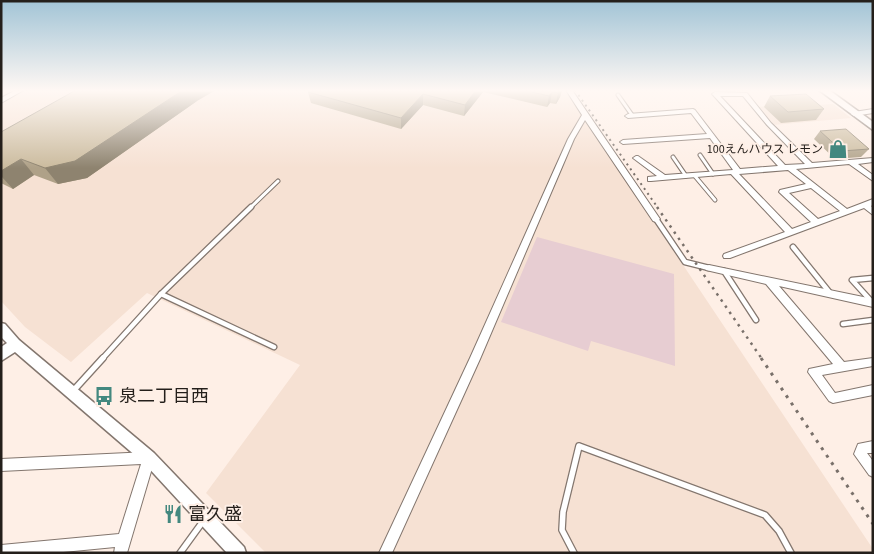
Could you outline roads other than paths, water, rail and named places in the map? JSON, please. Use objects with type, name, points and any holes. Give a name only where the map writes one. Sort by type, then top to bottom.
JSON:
[{"type":"main road","points":[[857,116],[873,127]]},
{"type":"street","points":[[385,553],[475,359],[571,139],[585,116]]},
{"type":"street","points":[[586,116],[656,219]]},
{"type":"street","points":[[696,116],[735,172],[789,231]]},
{"type":"street","points":[[736,116],[786,168],[812,185],[846,212]]},
{"type":"street","points":[[762,116],[810,165]]},
{"type":"street","points":[[623,142],[711,136]]},
{"type":"street","points":[[636,158],[664,178]]},
{"type":"street","points":[[651,179],[873,160]]},
{"type":"street","points":[[851,162],[873,178]]},
{"type":"street","points":[[812,185],[784,192],[816,222]]},
{"type":"street","points":[[727,256],[789,231],[869,204],[873,212]]},
{"type":"street","points":[[709,268],[873,303]]},
{"type":"street","points":[[769,281],[842,367]]},
{"type":"street","points":[[1,328],[15,344],[73,391],[149,458],[238,553]]},
{"type":"street","points":[[1,355],[15,344]]},
{"type":"street","points":[[873,362],[813,372],[833,398],[873,390]]},
{"type":"street","points":[[873,447],[862,448],[860,454],[873,471]]},
{"type":"street","points":[[1,465],[149,458]]},
{"type":"street","points":[[1,551],[122,546],[149,458]]},
{"type":"lane","points":[[700,155],[712,174]]},
{"type":"lane","points":[[673,157],[715,200]]},
{"type":"lane","points":[[73,391],[161,294],[278,181]]},
{"type":"lane","points":[[656,219],[685,262],[709,268]]},
{"type":"lane","points":[[794,247],[832,294]]},
{"type":"lane","points":[[724,271],[756,320]]},
{"type":"lane","points":[[873,278],[852,280],[873,303]]},
{"type":"lane","points":[[161,294],[274,347]]},
{"type":"lane","points":[[843,324],[873,320]]},
{"type":"lane","points":[[574,553],[562,530],[563,512],[578,446],[765,515],[779,532],[791,553]]},
{"type":"lane","points":[[180,553],[206,517]]},
{"type":"railway","points":[[593,116],[658,208]]},
{"type":"railway","points":[[657,207],[762,359]]},
{"type":"railway","points":[[761,358],[873,524]]},
{"type":"place","name":"100えんハウス レモン","points":[[838,149]]},
{"type":"place","name":"泉二丁目西","points":[[104,396]]},
{"type":"place","name":"富久盛","points":[[173,514]]}]
